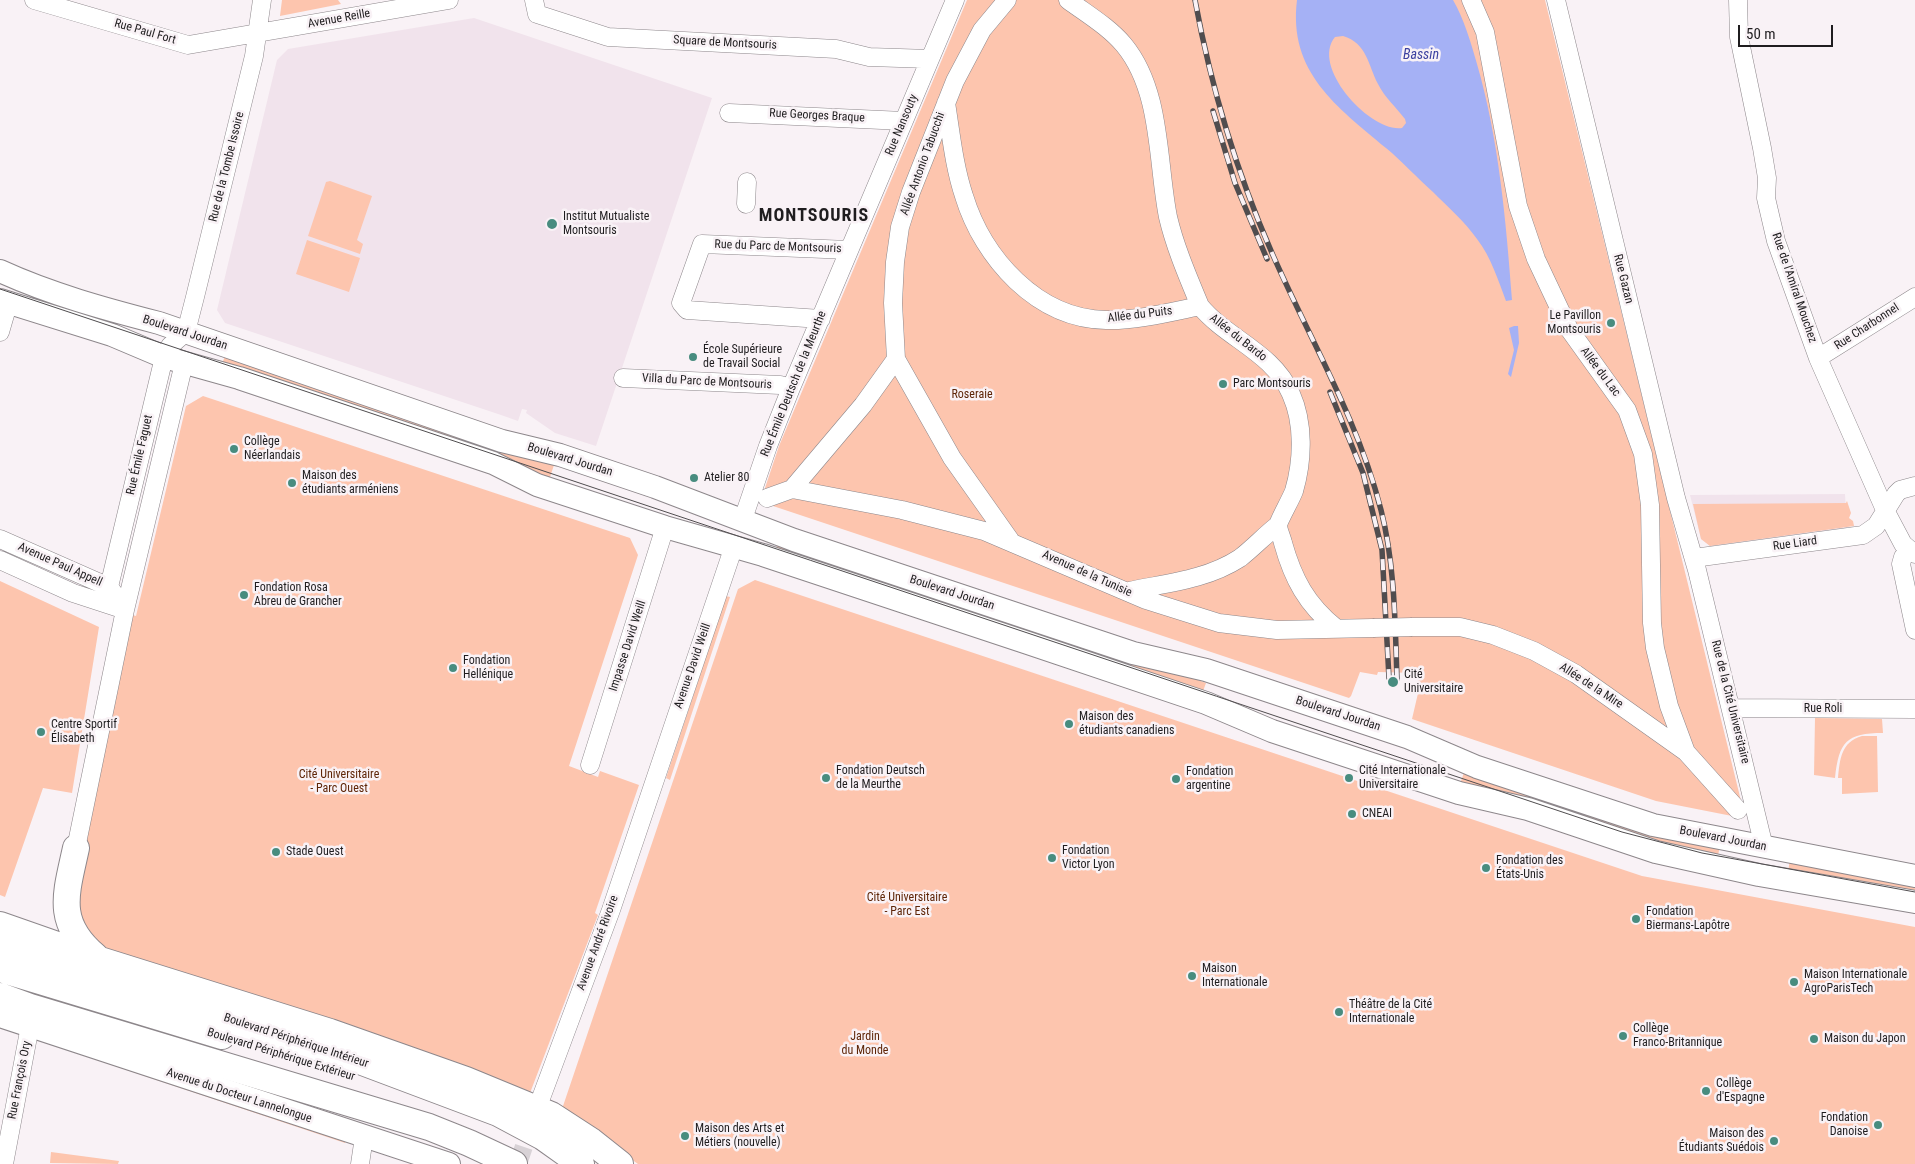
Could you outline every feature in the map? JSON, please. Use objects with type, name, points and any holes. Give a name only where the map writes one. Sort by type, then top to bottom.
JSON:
[{"type":"highway","points":[[76,848],[67,891],[69,922],[72,931],[84,946],[100,960]]},
{"type":"highway","points":[[0,925],[100,960],[406,1057],[521,1101],[551,1115],[586,1153],[620,1164]]},
{"type":"highway","name":"Boulevard Périphérique Intérieur","points":[[0,945],[113,984],[357,1060],[498,1113],[543,1137],[586,1153]]},
{"type":"highway","name":"Boulevard Périphérique Extérieur","points":[[0,969],[358,1078],[477,1122],[538,1154],[552,1164]]},
{"type":"highway","points":[[0,978],[229,1067]]},
{"type":"highway","points":[[0,996],[30,1007],[429,1127],[514,1164]]},
{"type":"main road","name":"Boulevard Jourdan","points":[[0,271],[32,284],[186,332],[502,441],[569,458],[794,540],[1133,653],[1206,670],[1415,739],[1477,767],[1653,825],[1915,876]]},
{"type":"main road","name":"Boulevard Jourdan","points":[[5,300],[112,335],[174,360],[239,378],[484,460],[537,485],[665,527],[734,546],[1189,697],[1272,731],[1459,793],[1528,809],[1656,852],[1759,875],[1915,902]]},
{"type":"main road","name":"Avenue du Docteur Lannelongue","points":[[0,1016],[449,1164]]},
{"type":"street","name":"Rue Paul Fort","points":[[34,0],[188,45],[257,33]]},
{"type":"street","name":"Rue de la Tombe Issoire","points":[[186,332],[241,112],[262,0]]},
{"type":"street","name":"Avenue Reille","points":[[257,33],[364,16],[386,4],[449,0]]},
{"type":"street","name":"Square de Montsouris","points":[[534,0],[537,14],[608,37],[836,49],[869,57],[930,59]]},
{"type":"street","name":"Rue Nansouty","points":[[849,250],[955,0]]},
{"type":"street","name":"Allée Antonio Tabucchi","points":[[896,359],[893,283],[900,227],[911,192],[946,103],[982,30],[1007,0]]},
{"type":"street","name":"Allée du Bardo","points":[[1068,0],[1100,23],[1125,46],[1142,75],[1152,111],[1169,218],[1200,306],[1209,318],[1261,355],[1276,370],[1287,385],[1296,407],[1300,421],[1300,447],[1294,489],[1278,525]]},
{"type":"street","name":"Allée du Lac","points":[[1471,0],[1485,32],[1518,206],[1536,259],[1569,329],[1627,410],[1643,454],[1650,505],[1652,623],[1655,648],[1669,706],[1686,752]]},
{"type":"street","points":[[1485,0],[1485,32]]},
{"type":"street","name":"Rue Gazan","points":[[1556,0],[1676,498],[1694,558]]},
{"type":"street","name":"Rue de l'Amiral Mouchez","points":[[1738,0],[1739,36],[1762,148],[1767,178],[1766,198],[1776,242],[1818,358],[1885,510],[1903,544],[1912,552]]},
{"type":"street","name":"Allée du Puits","points":[[946,103],[959,180],[971,214],[989,248],[1005,269],[1028,291],[1054,308],[1069,314],[1106,320],[1200,306]]},
{"type":"street","name":"Rue Georges Braque","points":[[729,112],[904,121]]},
{"type":"street","points":[[746,204],[747,182]]},
{"type":"street","name":"Rue du Parc de Montsouris","points":[[821,319],[687,310],[681,303],[702,244],[849,250]]},
{"type":"street","name":"Rue Émile Deutsch de la Meurthe","points":[[743,520],[768,446],[849,250]]},
{"type":"street","name":"Rue Charbonnel","points":[[1818,358],[1915,297]]},
{"type":"street","points":[[0,332],[5,300]]},
{"type":"street","name":"Rue Émile Faguet","points":[[76,848],[174,360],[170,346],[186,332]]},
{"type":"street","points":[[767,498],[792,489],[864,405],[896,359],[952,458],[1010,540]]},
{"type":"street","name":"Rue Émile Faguet","points":[[109,587],[174,360]]},
{"type":"street","name":"Villa du Parc de Montsouris","points":[[623,378],[780,385],[791,388]]},
{"type":"street","name":"Rue Liard","points":[[1694,558],[1863,534],[1876,526],[1900,490],[1915,486]]},
{"type":"street","name":"Avenue de la Tunisie","points":[[792,489],[902,510],[984,531],[1010,540],[1174,610],[1228,625],[1277,630],[1412,627]]},
{"type":"street","points":[[1128,591],[1193,579],[1215,571],[1242,556],[1278,525],[1289,564],[1298,585],[1310,604],[1336,628]]},
{"type":"street","name":"Impasse David Weill","points":[[590,765],[665,527]]},
{"type":"street","name":"Avenue Paul Appell","points":[[0,539],[109,587],[125,610]]},
{"type":"street","name":"Avenue David Weill","points":[[653,786],[734,546]]},
{"type":"street","points":[[1912,552],[1903,557],[1901,564],[1915,630]]},
{"type":"street","name":"Rue de la Cité Universitaire","points":[[1694,558],[1764,847]]},
{"type":"street","name":"Avenue Paul Appell","points":[[0,560],[72,592],[125,610]]},
{"type":"street","name":"Allée de la Mire","points":[[1412,627],[1460,626],[1493,635],[1519,644],[1583,678],[1686,752],[1738,810]]},
{"type":"street","name":"Rue Roli","points":[[1731,708],[1915,709]]},
{"type":"street","name":"Avenue André Rivoire","points":[[541,1098],[611,910],[653,786]]},
{"type":"street","name":"Rue François Ory","points":[[4,1164],[30,1026]]},
{"type":"street","points":[[360,1164],[364,1137]]},
{"type":"shaded area","name":"Institut Mutualiste Montsouris","points":[[474,18],[712,98],[596,446],[555,433],[526,413],[527,410],[522,409],[518,421],[225,323],[217,310],[277,60],[288,49]]},
{"type":"shaded area","points":[[1845,494],[1847,528],[1710,546],[1701,539],[1690,495]]},
{"type":"green space","points":[[282,0],[338,0],[341,4],[280,16]]},
{"type":"green space","name":"Parc Montsouris","points":[[967,0],[1545,0],[1742,805],[1732,816],[1656,801],[1412,719],[1419,689],[1418,673],[1378,672],[1377,675],[1360,672],[1349,698],[770,505],[764,491],[779,446]]},
{"type":"green space","points":[[330,181],[372,196],[357,240],[363,244],[360,254],[308,236],[326,182]]},
{"type":"green space","points":[[307,240],[360,258],[349,292],[296,274]]},
{"type":"green space","points":[[226,353],[556,459],[548,483],[221,367]]},
{"type":"green space","name":"Cité Universitaire - Parc Ouest","points":[[203,396],[630,538],[638,555],[569,766],[598,777],[600,771],[639,785],[595,913],[598,915],[530,1093],[108,949],[95,938],[82,918],[73,894],[132,615],[136,616],[186,406]]},
{"type":"green space","points":[[1847,501],[1851,513],[1849,518],[1853,521],[1854,526],[1710,546],[1701,539],[1693,504],[1846,503]]},
{"type":"green space","points":[[779,540],[1201,672],[1198,680],[1206,683],[1202,694],[775,552]]},
{"type":"green space","name":"Cité Universitaire - Parc Est","points":[[755,580],[1642,876],[1915,927],[1915,1164],[638,1164],[562,1109],[738,589]]},
{"type":"green space","name":"Centre Sportif Élisabeth","points":[[0,581],[99,627],[72,793],[43,788],[5,897],[0,895]]},
{"type":"green space","points":[[726,596],[730,597],[670,780],[666,778]]},
{"type":"green space","points":[[1815,718],[1882,719],[1883,733],[1860,735],[1847,742],[1839,756],[1835,778],[1814,775]]},
{"type":"green space","points":[[1862,736],[1877,736],[1878,792],[1842,794],[1842,778],[1838,778],[1843,752],[1850,742]]},
{"type":"green space","points":[[1465,770],[1720,846],[1717,860],[1458,789]]},
{"type":"green space","points":[[1790,859],[1915,882],[1915,895],[1788,872]]},
{"type":"green space","points":[[46,1043],[346,1141],[345,1143]]},
{"type":"green space","points":[[51,1152],[119,1161],[118,1164],[50,1163]]},
{"type":"water","name":"Bassin","points":[[1297,0],[1453,0],[1464,23],[1472,48],[1491,122],[1504,211],[1512,300],[1506,301],[1486,253],[1467,227],[1398,158],[1350,118],[1320,86],[1308,68],[1300,48],[1296,25]],"holes":[[[1343,36],[1351,39],[1362,49],[1381,89],[1405,119],[1406,123],[1402,128],[1389,127],[1375,120],[1348,96],[1337,80],[1331,65],[1329,50],[1335,37]]]},
{"type":"water","points":[[1518,326],[1519,343],[1511,377],[1508,374],[1514,350],[1509,328]]},
{"type":"tunnel","points":[[518,1164],[533,1120]]},
{"type":"tram line","points":[[0,289],[1622,832],[1702,853],[1915,892]]},
{"type":"railway","points":[[1195,0],[1217,97],[1247,191],[1286,285],[1346,411],[1371,476],[1386,531],[1392,573],[1397,679]]},
{"type":"railway","points":[[1213,111],[1235,183],[1267,259]]},
{"type":"railway","points":[[1330,392],[1363,473],[1382,550],[1389,678]]},
{"type":"place","name":"Institut Mutualiste Montsouris","points":[[552,224]]},
{"type":"place","name":"Le Pavillon Montsouris","points":[[1611,323]]},
{"type":"place","name":"École Supérieure de Travail Social","points":[[693,357]]},
{"type":"place","name":"Parc Montsouris","points":[[1223,384]]},
{"type":"place","name":"Collège Néerlandais","points":[[234,449]]},
{"type":"place","name":"Atelier 80","points":[[694,478]]},
{"type":"place","name":"Maison des étudiants arméniens","points":[[292,483]]},
{"type":"place","name":"Fondation Rosa Abreu de Grancher","points":[[244,595]]},
{"type":"place","name":"Fondation Hellénique","points":[[453,668]]},
{"type":"place","name":"Cité Universitaire","points":[[1393,682]]},
{"type":"place","name":"Maison des étudiants canadiens","points":[[1069,724]]},
{"type":"place","name":"Centre Sportif Élisabeth","points":[[41,732]]},
{"type":"place","name":"Fondation Deutsch de la Meurthe","points":[[826,778]]},
{"type":"place","name":"Cité Internationale Universitaire","points":[[1349,778]]},
{"type":"place","name":"Fondation argentine","points":[[1176,779]]},
{"type":"place","name":"CNEAI","points":[[1352,814]]},
{"type":"place","name":"Stade Ouest","points":[[276,852]]},
{"type":"place","name":"Fondation Victor Lyon","points":[[1052,858]]},
{"type":"place","name":"Fondation des États-Unis","points":[[1486,868]]},
{"type":"place","name":"Fondation Biermans-Lapôtre","points":[[1636,919]]},
{"type":"place","name":"Maison Internationale","points":[[1192,976]]},
{"type":"place","name":"Maison Internationale AgroParisTech","points":[[1794,982]]},
{"type":"place","name":"Théâtre de la Cité Internationale","points":[[1339,1012]]},
{"type":"place","name":"Collège Franco-Britannique","points":[[1623,1036]]},
{"type":"place","name":"Maison du Japon","points":[[1814,1039]]},
{"type":"place","name":"Collège d'Espagne","points":[[1706,1091]]},
{"type":"place","name":"Fondation Danoise","points":[[1878,1125]]},
{"type":"place","name":"Maison des Arts et Métiers (nouvelle)","points":[[685,1136]]},
{"type":"place","name":"Maison des Étudiants Suédois","points":[[1774,1141]]},
{"type":"district","name":"MONTSOURIS","points":[[814,216]]},
{"type":"park label","name":"Roseraie","points":[[972,395]]},
{"type":"park label","name":"Jardin du Monde","points":[[865,1044]]}]
